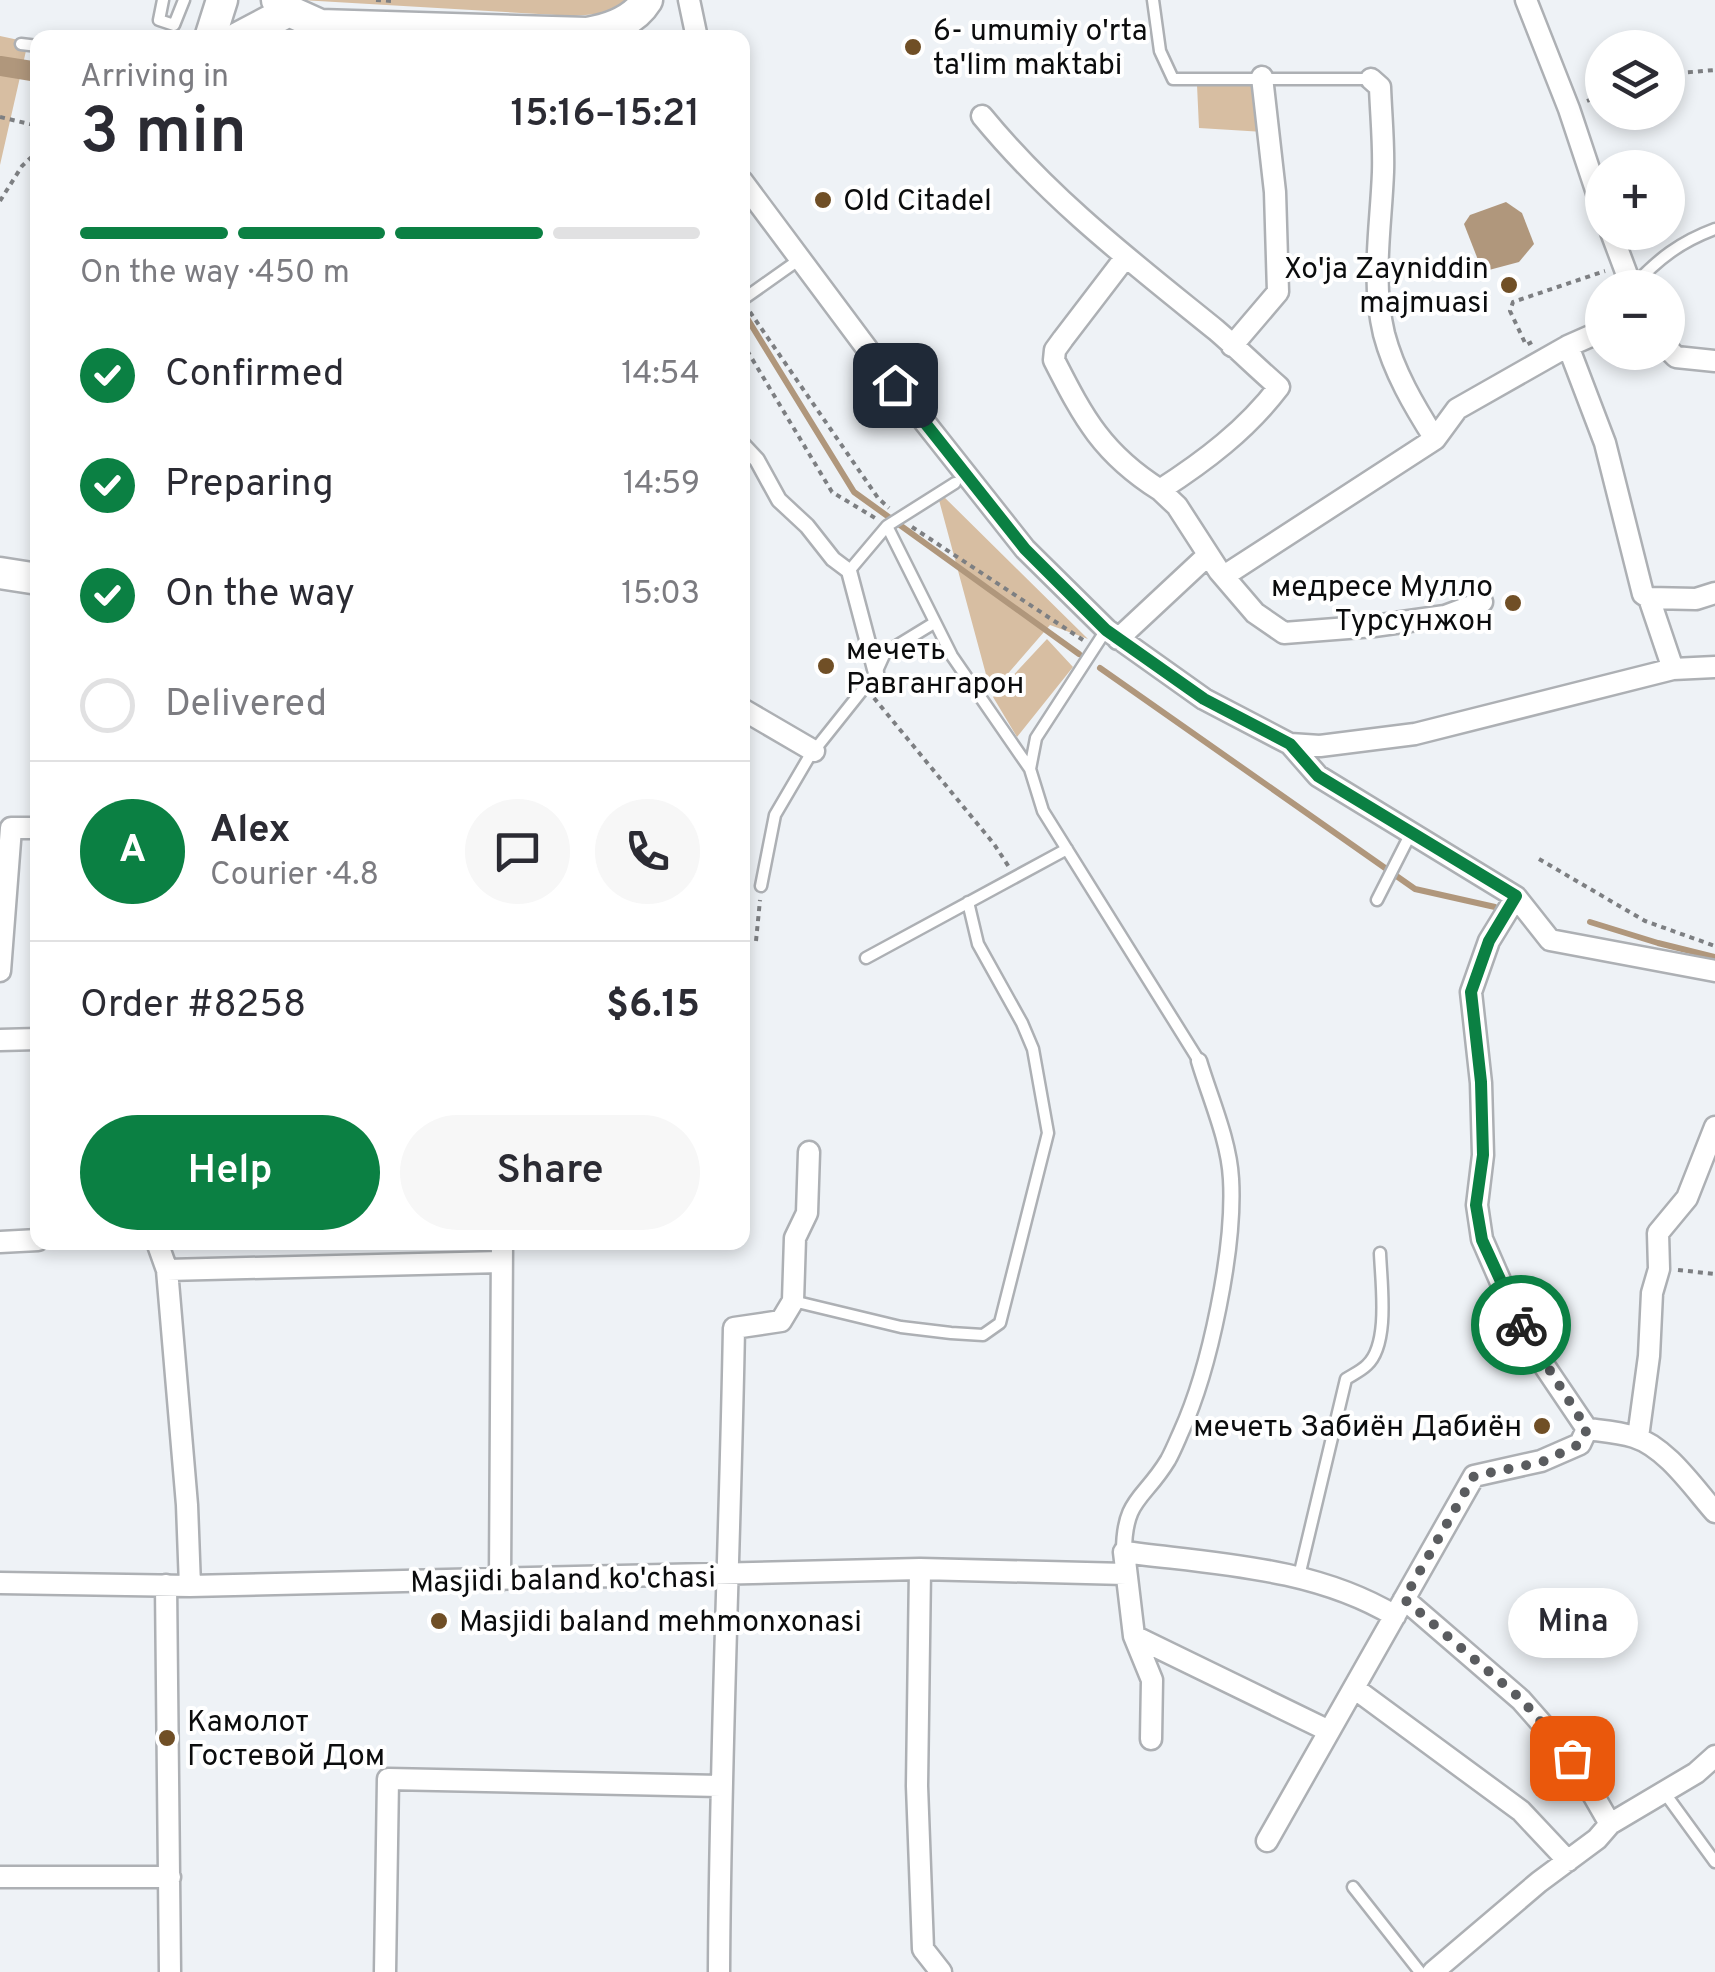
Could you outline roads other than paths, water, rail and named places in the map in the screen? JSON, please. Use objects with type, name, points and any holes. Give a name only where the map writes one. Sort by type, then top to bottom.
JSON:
[{"type":"main road","points":[[213,30],[222,0]]},
{"type":"main road","points":[[607,30],[642,8],[647,0]]},
{"type":"main road","points":[[249,30],[283,6],[320,25],[386,30]]},
{"type":"main road","points":[[0,572],[30,578]]},
{"type":"street","points":[[689,0],[695,30]]},
{"type":"street","points":[[1526,0],[1585,157]]},
{"type":"street","points":[[1232,346],[1278,292],[1275,192],[1262,77]]},
{"type":"street","points":[[1371,80],[1380,87],[1383,172],[1376,242],[1378,297],[1385,336],[1404,386],[1435,439]]},
{"type":"street","points":[[982,116],[1024,166],[1124,258],[1279,387],[1262,410],[1210,458],[1160,490]]},
{"type":"street","points":[[750,191],[874,358],[1025,549],[1107,638],[1204,699],[1290,744],[1318,776],[1516,896],[1550,940],[1715,971]]},
{"type":"street","points":[[1124,258],[1063,338],[1054,360],[1102,444],[1177,506],[1207,556],[1255,613],[1284,633],[1445,616],[1482,602]]},
{"type":"street","points":[[1224,576],[1435,439],[1458,409],[1585,339]]},
{"type":"street","points":[[1568,346],[1605,443],[1643,594],[1649,598],[1696,599],[1715,593]]},
{"type":"street","points":[[1685,358],[1715,361]]},
{"type":"street","points":[[750,453],[779,500],[808,526],[833,559],[849,570],[876,674]]},
{"type":"street","points":[[1107,638],[1207,556]]},
{"type":"street","points":[[1649,598],[1673,669]]},
{"type":"street","points":[[1290,744],[1320,746],[1416,734],[1673,669],[1715,668]]},
{"type":"street","points":[[750,714],[814,750]]},
{"type":"street","points":[[0,971],[11,828],[30,828]]},
{"type":"street","points":[[1516,896],[1489,941],[1471,992],[1481,1082],[1483,1155],[1476,1205],[1482,1240],[1499,1283],[1537,1355],[1587,1429],[1638,1437],[1684,1476],[1715,1512]]},
{"type":"street","points":[[0,1040],[30,1040]]},
{"type":"street","points":[[1151,1739],[1152,1680],[1134,1636],[1124,1526],[1134,1500],[1167,1462],[1190,1413],[1220,1292],[1230,1221],[1231,1176],[1199,1061]]},
{"type":"street","points":[[1638,1437],[1650,1356],[1652,1293],[1659,1268],[1658,1232],[1687,1198],[1715,1127]]},
{"type":"street","points":[[719,1972],[720,1786],[734,1328],[781,1321],[793,1301],[795,1238],[807,1213],[809,1152]]},
{"type":"street","points":[[0,1242],[30,1240]]},
{"type":"street","points":[[159,1250],[166,1270],[187,1505],[190,1586]]},
{"type":"street","points":[[166,1270],[501,1252],[500,1580]]},
{"type":"street","points":[[1268,1841],[1474,1476],[1542,1462],[1580,1444],[1587,1429]]},
{"type":"street","points":[[1124,1552],[1299,1576],[1374,1604],[1399,1607],[1522,1700],[1572,1758],[1610,1824]]},
{"type":"street","points":[[920,1569],[918,1786],[923,1949],[941,1972]]},
{"type":"street","name":"Masjidi baland ko'chasi","points":[[0,1582],[190,1586],[920,1569],[1126,1574]]},
{"type":"street","points":[[166,1585],[170,1972]]},
{"type":"street","points":[[1134,1636],[1329,1732]]},
{"type":"street","points":[[1354,1688],[1521,1810],[1568,1861]]},
{"type":"street","points":[[1433,1972],[1597,1839],[1610,1824],[1696,1773],[1715,1756]]},
{"type":"street","points":[[385,1972],[388,1779],[720,1786]]},
{"type":"street","points":[[0,1877],[170,1877]]},
{"type":"lane","points":[[163,0],[158,20],[174,26],[184,0]]},
{"type":"lane","points":[[1153,0],[1160,51],[1173,79],[1371,80]]},
{"type":"lane","points":[[20,44],[30,45]]},
{"type":"lane","points":[[1649,270],[1672,248],[1715,229]]},
{"type":"lane","points":[[750,295],[800,258]]},
{"type":"lane","points":[[849,570],[893,522],[955,483]]},
{"type":"lane","points":[[893,522],[934,623],[1030,769],[1043,811],[1199,1061]]},
{"type":"lane","points":[[761,886],[775,815],[814,750],[876,674],[885,653],[934,623]]},
{"type":"lane","points":[[1030,769],[1036,738],[1107,638]]},
{"type":"lane","points":[[1377,900],[1412,831]]},
{"type":"lane","points":[[866,958],[1067,849]]},
{"type":"lane","points":[[793,1301],[901,1327],[983,1335],[1000,1323],[1048,1133],[1033,1050],[978,944],[968,902]]},
{"type":"lane","points":[[1299,1576],[1346,1379],[1370,1364],[1377,1348],[1382,1326],[1380,1252]]},
{"type":"lane","points":[[1664,1792],[1715,1862]]},
{"type":"lane","points":[[1353,1888],[1420,1972]]},
{"type":"waterway","points":[[0,66],[30,71]]},
{"type":"waterway","points":[[750,323],[854,492],[1079,654]]},
{"type":"waterway","points":[[1100,668],[1415,889],[1495,907]]},
{"type":"waterway","points":[[1590,922],[1715,957]]},
{"type":"place","name":"6- umumiy o'rta ta'lim maktabi","points":[[913,47]]},
{"type":"place","name":"Old Citadel","points":[[823,200]]},
{"type":"place","name":"Xo'ja Zayniddin majmuasi","points":[[1509,285]]},
{"type":"place","name":"медресе Мулло Турсунжон","points":[[1513,603]]},
{"type":"place","name":"мечеть Равгангарон","points":[[826,666]]},
{"type":"place","name":"мечеть Забиён Дабиён","points":[[1542,1426]]},
{"type":"place","name":"Masjidi baland mehmonxonasi","points":[[439,1621]]},
{"type":"place","name":"Камолот Гостевой Дом","points":[[167,1738]]},
{"type":"place","name":"Mina","points":[[1572,1758]]}]
